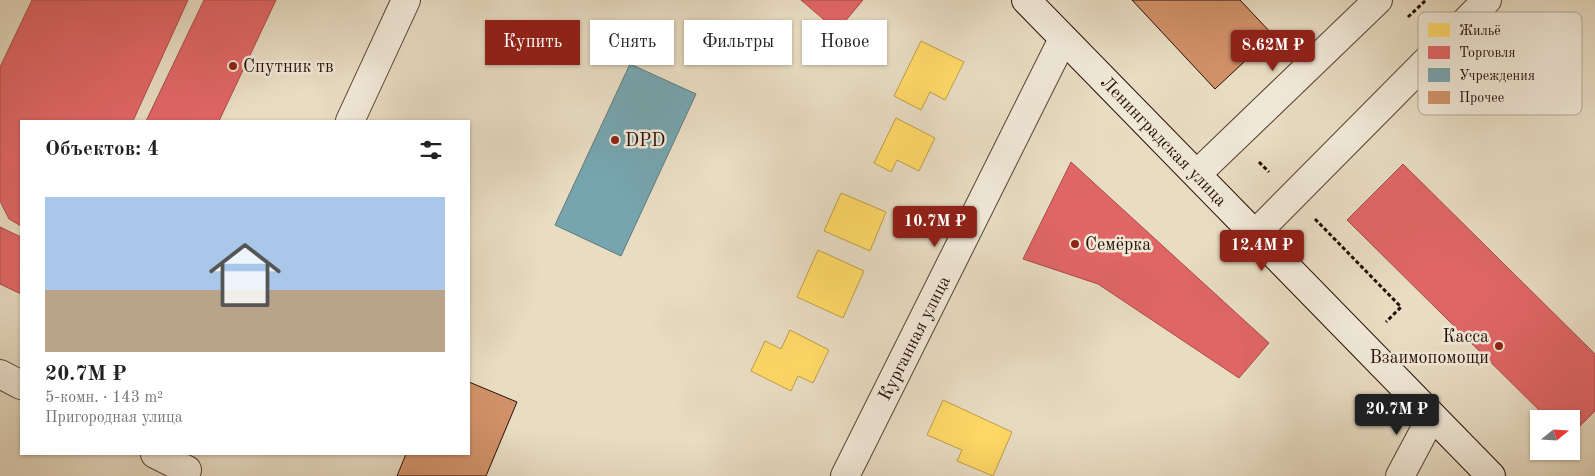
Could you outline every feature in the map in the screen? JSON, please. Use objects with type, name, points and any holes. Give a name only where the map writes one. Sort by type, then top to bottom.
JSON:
[{"type":"street","points":[[350,120],[406,0]]},
{"type":"street","name":"Ленинградская улица","points":[[1026,0],[1491,476]]},
{"type":"street","points":[[1197,174],[1378,0]]},
{"type":"street","points":[[1475,12],[1487,0]]},
{"type":"street","name":"Курганная улица","points":[[845,476],[1063,39]]},
{"type":"street","points":[[1255,234],[1418,70]]},
{"type":"street","points":[[0,374],[20,384]]},
{"type":"street","points":[[1400,476],[1432,416]]},
{"type":"street","points":[[158,455],[189,467]]},
{"type":"building: Жильё","points":[[921,41],[964,62],[945,100],[930,92],[921,110],[894,96]]},
{"type":"building: Жильё","points":[[896,118],[935,138],[919,171],[897,160],[891,172],[874,163]]},
{"type":"building: Жильё","points":[[841,193],[886,212],[870,251],[824,231]]},
{"type":"building: Жильё","points":[[818,250],[864,271],[843,318],[797,297]]},
{"type":"building: Жильё","points":[[790,330],[829,350],[813,383],[798,376],[791,391],[751,371],[765,341],[781,349]]},
{"type":"building: Жильё","points":[[943,400],[1012,432],[993,476],[957,461],[962,450],[927,435]]},
{"type":"building: Торговля","points":[[32,0],[188,0],[133,120],[20,120],[20,225],[9,219],[0,201],[0,67]]},
{"type":"building: Торговля","points":[[204,0],[276,0],[219,120],[146,120]]},
{"type":"building: Торговля","points":[[801,0],[863,0],[846,20],[824,20]]},
{"type":"building: Торговля","points":[[1071,162],[1269,343],[1239,378],[1098,284],[1023,259]]},
{"type":"building: Торговля","points":[[1403,164],[1595,354],[1595,411],[1580,426],[1580,410],[1539,410],[1347,220]]},
{"type":"building: Торговля","points":[[0,227],[20,237],[20,294],[0,284]]},
{"type":"building: Учреждения","points":[[630,65],[696,94],[621,256],[555,225]]},
{"type":"building: Прочее","points":[[1132,0],[1240,0],[1273,35],[1215,89]]},
{"type":"building: Прочее","points":[[470,382],[517,402],[486,476],[397,476],[406,455],[470,455]]},
{"type":"place","name":"Спутник тв","points":[[233,66]]},
{"type":"place","name":"DPD","points":[[615,140]]},
{"type":"place","name":"Семёрка","points":[[1075,244]]},
{"type":"place","name":"Касса Взаимопомощи","points":[[1499,346]]}]
